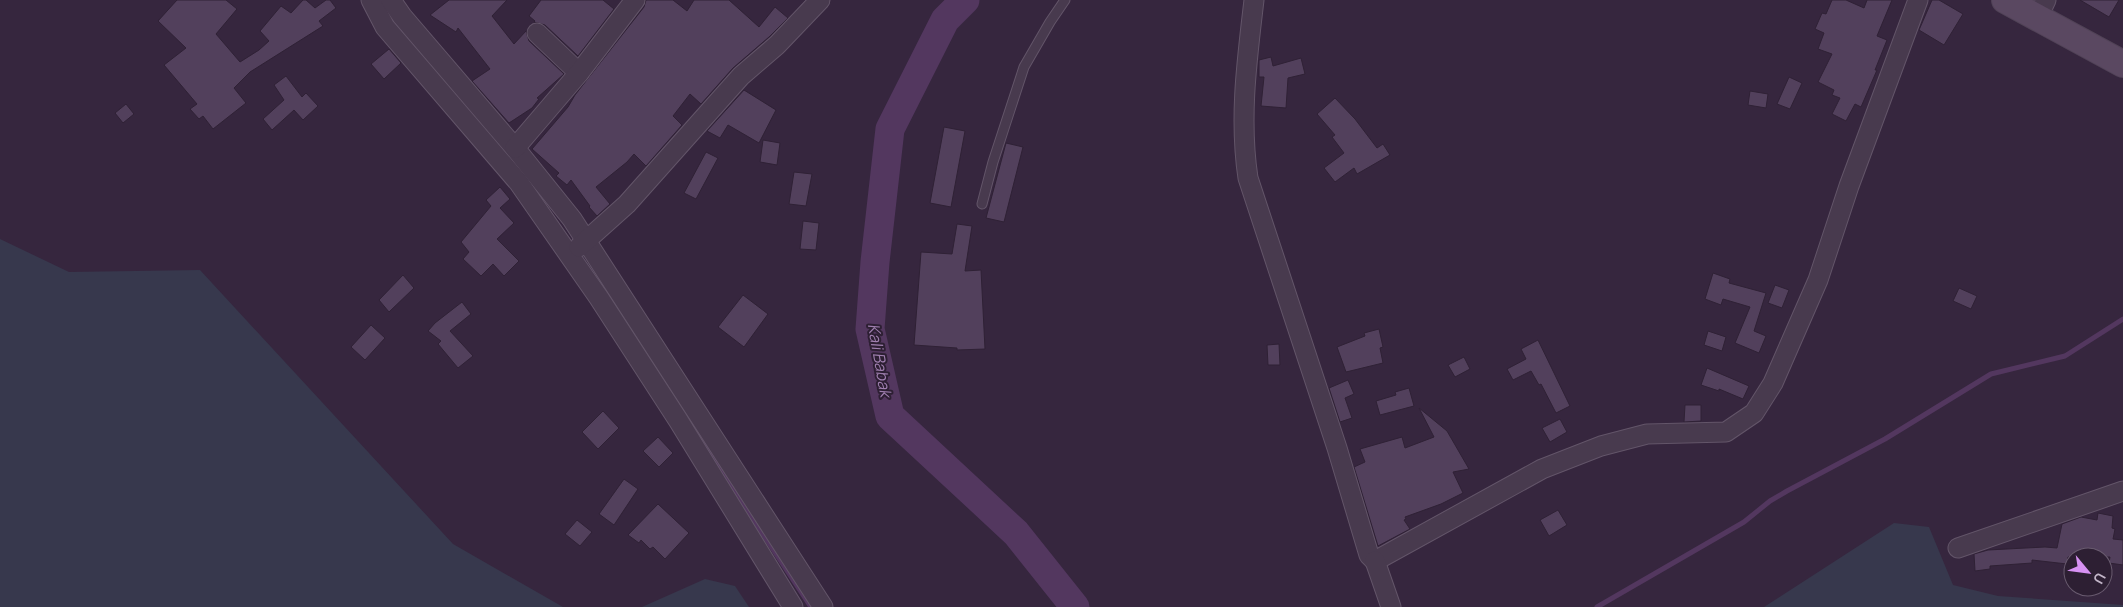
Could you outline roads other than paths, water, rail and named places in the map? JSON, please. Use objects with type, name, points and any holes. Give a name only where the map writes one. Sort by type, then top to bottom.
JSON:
[{"type":"street","points":[[515,148],[580,73],[635,0]]},
{"type":"street","points":[[578,248],[650,180],[740,76],[777,45],[820,0]]},
{"type":"street","points":[[1254,0],[1243,114],[1243,140],[1248,178],[1337,448],[1370,555],[1375,561],[1391,607]]},
{"type":"street","points":[[1375,561],[1550,466],[1601,446],[1647,434],[1726,432],[1754,413],[1773,383],[1818,280],[1849,186],[1918,0]]},
{"type":"street","points":[[2005,0],[2042,9],[2123,64]]},
{"type":"street","points":[[382,3],[395,40],[578,248]]},
{"type":"street","points":[[382,3],[402,16],[515,148],[717,462],[823,607]]},
{"type":"street","points":[[537,33],[580,73]]},
{"type":"street","points":[[717,462],[792,607]]},
{"type":"street","points":[[1958,548],[2123,491]]},
{"type":"lane","points":[[982,204],[993,162],[1024,67],[1065,0]]},
{"type":"waterway","name":"Kali Babak","points":[[965,0],[945,20],[890,129],[875,262],[870,329],[890,416],[1016,533],[1075,607]]},
{"type":"waterway","points":[[411,40],[425,60]]},
{"type":"waterway","points":[[1597,607],[1744,522],[1770,501],[1885,439],[1991,374],[2065,356],[2123,319]]},
{"type":"waterway","points":[[692,426],[811,607]]}]
